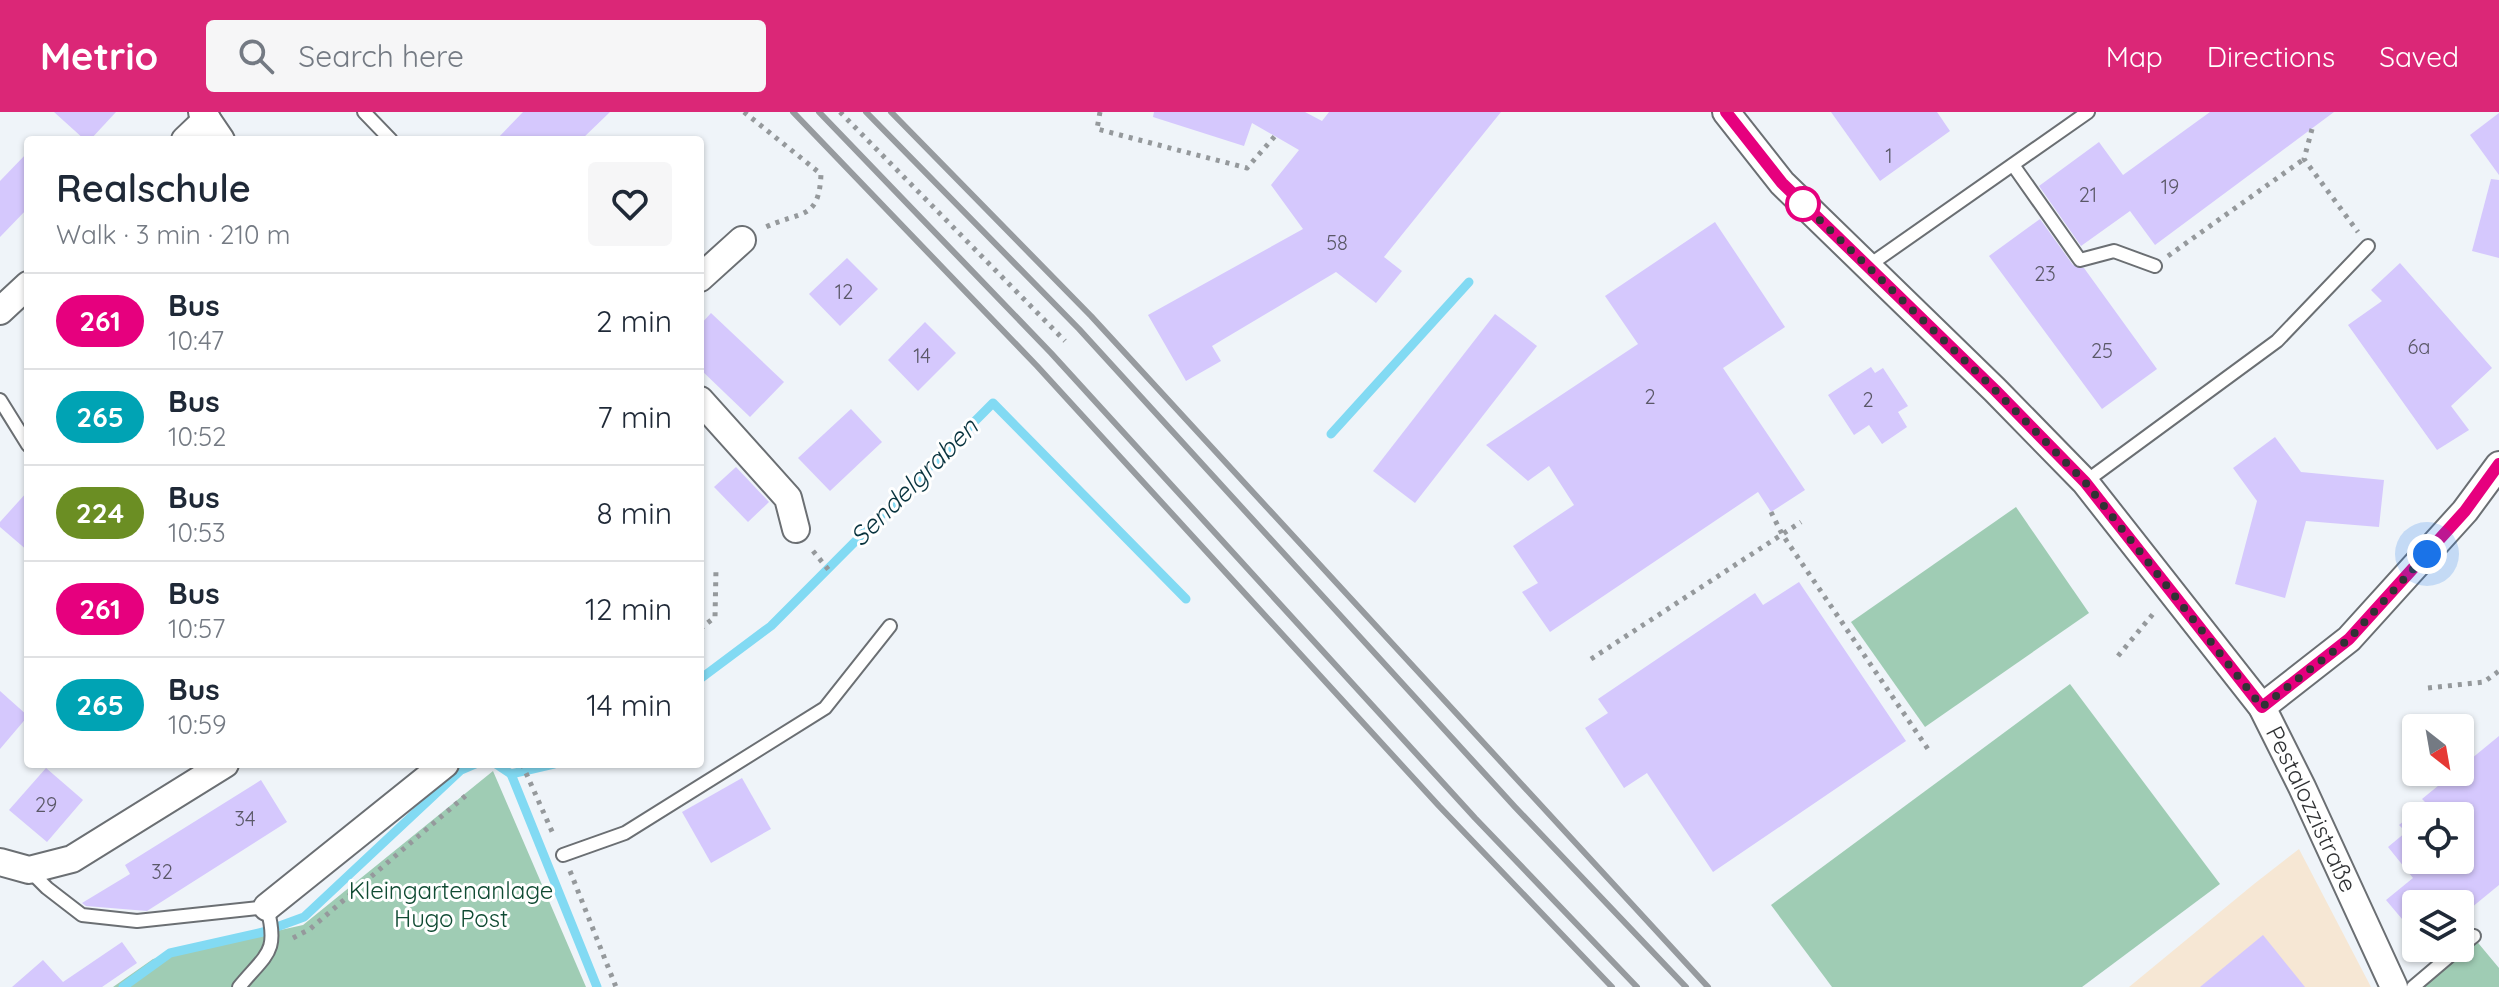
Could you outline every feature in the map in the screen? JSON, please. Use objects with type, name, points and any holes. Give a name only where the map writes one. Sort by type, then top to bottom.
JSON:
[{"type":"street","name":"Pestalozzistraße","points":[[1731,119],[1782,183],[2085,482],[2262,707],[2394,987]]},
{"type":"street","points":[[191,136],[210,124]]},
{"type":"street","points":[[704,274],[742,240]]},
{"type":"street","points":[[0,311],[24,289]]},
{"type":"street","points":[[704,404],[788,498],[796,529]]},
{"type":"street","points":[[2262,707],[2349,639],[2465,511],[2499,465]]},
{"type":"street","points":[[0,862],[29,870],[72,859],[219,768]]},
{"type":"street","points":[[269,914],[440,768]]},
{"type":"lane","points":[[364,112],[387,136]]},
{"type":"lane","points":[[1868,266],[2088,112]]},
{"type":"lane","points":[[2013,165],[2080,260],[2114,251],[2155,266]]},
{"type":"lane","points":[[2085,482],[2277,341],[2368,246]]},
{"type":"lane","points":[[0,400],[24,439]]},
{"type":"lane","points":[[563,855],[625,833],[825,708],[890,626]]},
{"type":"lane","points":[[29,870],[82,915],[137,921],[269,914],[274,935],[271,949],[239,987]]},
{"type":"lane","points":[[2413,987],[2443,962]]},
{"type":"path","points":[[742,240],[815,206],[820,195],[821,174],[744,112]]},
{"type":"path","points":[[840,112],[1065,341]]},
{"type":"path","points":[[1100,112],[1097,129],[1247,168],[1275,136]]},
{"type":"path","points":[[2155,266],[2304,159],[2312,129]]},
{"type":"path","points":[[2304,159],[2368,246]]},
{"type":"path","points":[[1771,512],[1782,534],[1930,752]]},
{"type":"path","points":[[1591,659],[1801,522]]},
{"type":"path","points":[[813,552],[832,574]]},
{"type":"path","points":[[704,626],[715,617],[716,569]]},
{"type":"path","points":[[2118,656],[2171,590]]},
{"type":"path","points":[[2428,688],[2484,682],[2499,671]]},
{"type":"path","points":[[524,768],[585,904],[616,987]]},
{"type":"path","points":[[271,949],[310,929],[470,792]]},
{"type":"shaded area","points":[[2299,849],[2371,987],[2129,987],[2254,884]]},
{"type":"green space","points":[[2016,507],[2089,613],[1925,727],[1851,622]]},
{"type":"green space","points":[[2070,684],[2220,884],[2082,987],[1832,987],[1771,905]]},
{"type":"green space","name":"Kleingartenanlage Hugo Post","points":[[493,771],[586,987],[113,987],[153,959],[303,925]]},
{"type":"green space","points":[[2474,938],[2499,968],[2499,987],[2405,987],[2434,962],[2474,962]]},
{"type":"building","points":[[54,112],[116,112],[94,136],[81,136]]},
{"type":"building","points":[[523,112],[610,112],[585,136],[500,136]]},
{"type":"building","points":[[1154,112],[1305,112],[1322,121],[1329,112],[1501,112],[1384,257],[1402,271],[1376,303],[1336,272],[1212,346],[1221,361],[1186,381],[1148,315],[1303,229],[1271,185],[1299,150],[1252,123],[1244,146],[1153,117]]},
{"type":"building","points":[[1831,112],[1937,112],[1950,131],[1880,181]]},
{"type":"building","points":[[2210,112],[2334,112],[2155,245],[2130,211],[2081,246],[2039,186],[2099,142],[2123,175]]},
{"type":"building","points":[[2499,113],[2499,175],[2470,135]]},
{"type":"building","points":[[24,156],[24,212],[0,237],[0,181]]},
{"type":"building","points":[[2491,179],[2499,180],[2499,258],[2472,251]]},
{"type":"building","points":[[2040,219],[2073,265],[2084,268],[2157,369],[2102,409],[1989,256]]},
{"type":"building","points":[[1715,222],[1785,327],[1723,368],[1805,490],[1771,512],[1758,492],[1550,632],[1522,592],[1538,583],[1513,546],[1574,505],[1549,466],[1528,481],[1486,445],[1638,344],[1605,296]]},
{"type":"building","points":[[847,258],[878,289],[840,326],[809,294]]},
{"type":"building","points":[[2400,263],[2492,368],[2451,406],[2469,430],[2437,450],[2348,325],[2382,301],[2371,290]]},
{"type":"building","points":[[711,313],[784,382],[750,417],[704,373],[704,321]]},
{"type":"building","points":[[1495,314],[1537,346],[1415,503],[1373,471]]},
{"type":"building","points":[[925,322],[956,353],[918,391],[888,360]]},
{"type":"building","points":[[1871,367],[1875,373],[1883,368],[1908,406],[1898,412],[1907,427],[1882,444],[1869,425],[1854,435],[1828,395]]},
{"type":"building","points":[[851,409],[882,442],[830,491],[798,458]]},
{"type":"building","points":[[2275,437],[2301,472],[2384,480],[2379,527],[2306,521],[2285,598],[2235,584],[2257,501],[2233,468]]},
{"type":"building","points":[[736,467],[769,502],[748,522],[714,487]]},
{"type":"building","points":[[24,495],[24,548],[0,527],[0,522]]},
{"type":"building","points":[[1799,582],[1906,741],[1713,872],[1647,773],[1624,788],[1585,728],[1608,713],[1598,699],[1755,593],[1763,605]]},
{"type":"building","points":[[0,691],[24,712],[24,721],[0,749]]},
{"type":"building","points":[[2499,736],[2499,885],[2474,906],[2474,890],[2402,890],[2402,919],[2386,900],[2413,878],[2410,874],[2474,874],[2474,802],[2425,802],[2422,799],[2438,786],[2474,786],[2474,757]]},
{"type":"building","points":[[46,768],[83,800],[47,842],[9,810]]},
{"type":"building","points":[[742,778],[771,829],[711,863],[682,812]]},
{"type":"building","points":[[261,780],[287,822],[147,911],[86,906],[82,903],[130,874],[125,865]]},
{"type":"building","points":[[2402,835],[2402,864],[2388,847]]},
{"type":"building","points":[[2263,935],[2305,987],[2200,987]]},
{"type":"building","points":[[122,942],[137,963],[102,987],[12,987],[43,960],[63,982]]},
{"type":"waterway","name":"Sendelgraben","points":[[1331,434],[1469,282]]},
{"type":"waterway","name":"Sendelgraben","points":[[704,676],[771,626],[993,403],[1186,599]]},
{"type":"waterway","name":"Sendelgraben","points":[[123,987],[170,953],[263,932],[304,917],[466,768]]},
{"type":"waterway","name":"Sendelgraben","points":[[502,768],[511,774],[537,768]]},
{"type":"waterway","points":[[511,774],[597,987]]},
{"type":"railway","points":[[793,112],[1037,366],[1439,806],[1612,987]]},
{"type":"railway","points":[[819,112],[1051,353],[1475,818],[1637,987]]},
{"type":"railway","points":[[866,112],[1079,329],[1515,807],[1686,987]]},
{"type":"railway","points":[[891,112],[1091,316],[1708,987]]},
{"type":"bus line","name":"261","points":[[1726,112],[1782,183],[2085,482],[2262,707],[2349,639],[2465,511],[2499,464]]},
{"type":"route","points":[[1803,204],[1796,197],[2085,482],[2262,707],[2349,639],[2427,554]]}]
